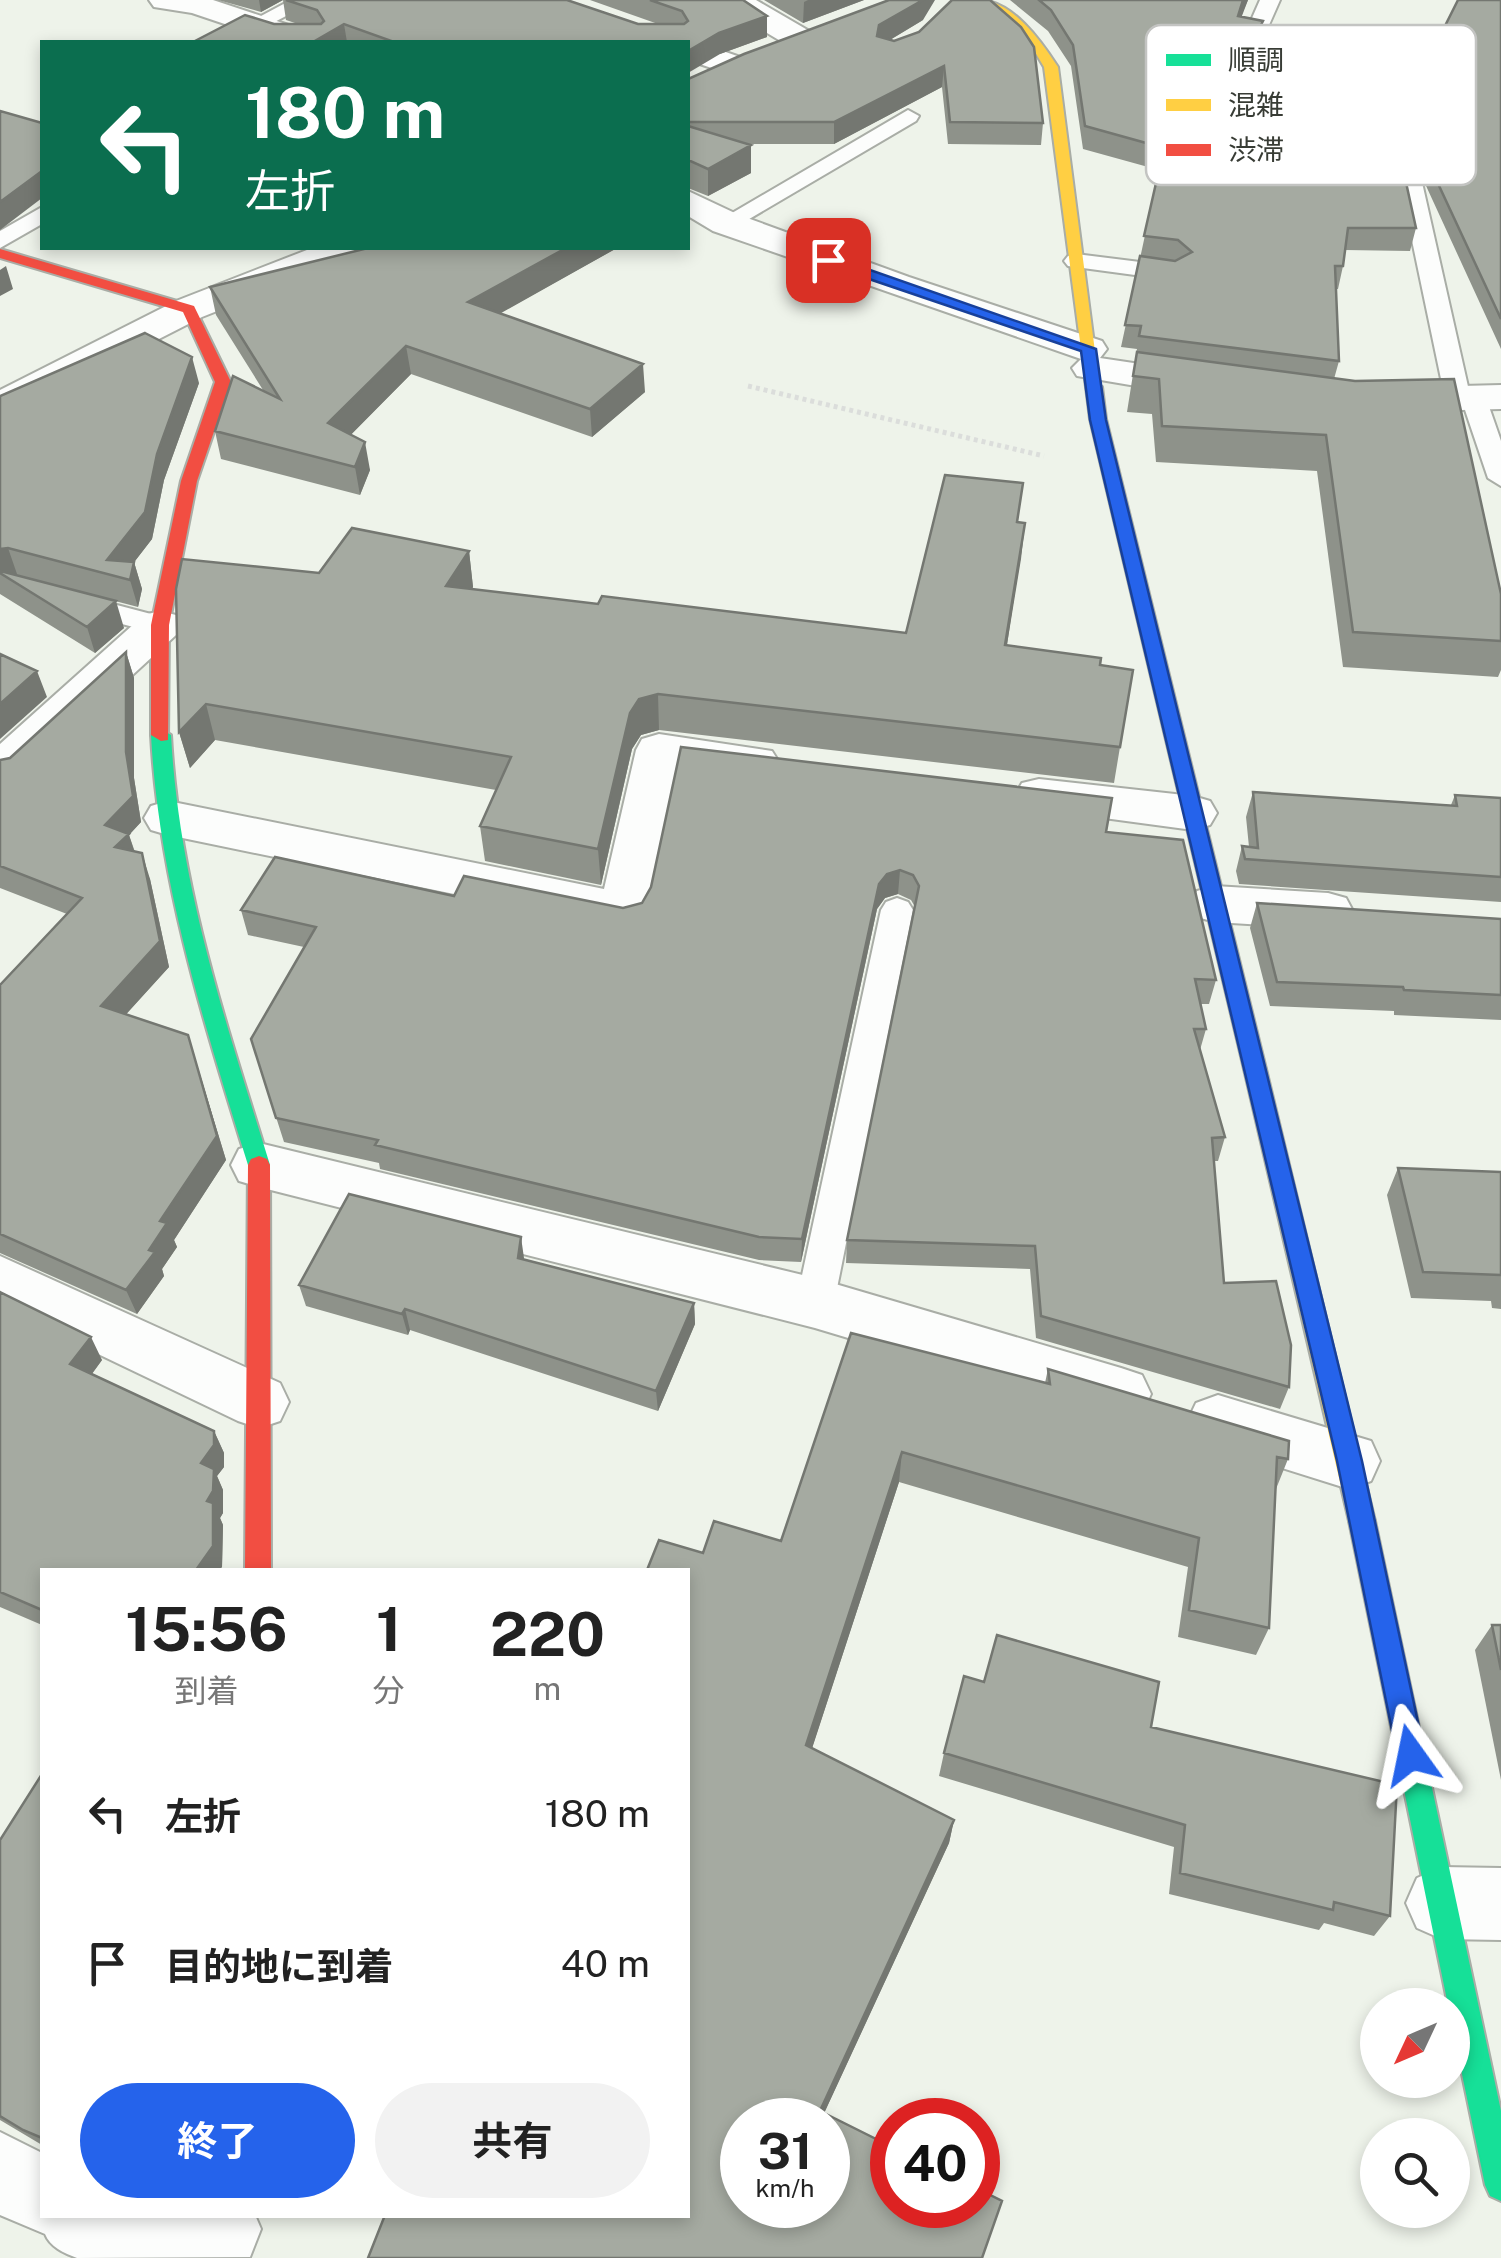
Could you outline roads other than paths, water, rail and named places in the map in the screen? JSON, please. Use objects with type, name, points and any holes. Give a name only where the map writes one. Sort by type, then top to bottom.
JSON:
[{"type":"street","points":[[165,0],[197,5],[302,40]]},
{"type":"street","points":[[734,0],[800,39]]},
{"type":"street","points":[[985,0],[1034,40],[1051,67],[1090,359],[1109,462],[1350,1461],[1471,1903],[1501,2185]]},
{"type":"street","points":[[702,82],[732,65],[834,26]]},
{"type":"street","points":[[690,50],[732,65]]},
{"type":"street","points":[[690,203],[726,222],[1090,359],[1242,390]]},
{"type":"street","points":[[0,405],[190,309],[338,250]]},
{"type":"street","points":[[0,253],[190,309],[224,382],[189,481],[160,624],[162,778],[186,932],[259,1165],[258,1568]]},
{"type":"street","points":[[1346,401],[1477,398]]},
{"type":"street","points":[[0,770],[160,624]]},
{"type":"street","points":[[168,818],[624,910],[659,750],[797,766]]},
{"type":"street","points":[[995,790],[1193,813]]},
{"type":"street","points":[[1216,904],[1368,914]]},
{"type":"street","points":[[259,1165],[814,1303],[1350,1461]]},
{"type":"street","points":[[0,1280],[259,1402]]},
{"type":"street","points":[[0,2172],[40,2195]]},
{"type":"street","points":[[81,2218],[97,2227],[221,2234]]},
{"type":"lane","points":[[1259,25],[1270,0]]},
{"type":"lane","points":[[256,24],[300,3]]},
{"type":"lane","points":[[726,222],[908,116]]},
{"type":"lane","points":[[1412,185],[1501,478]]},
{"type":"lane","points":[[0,241],[40,215]]},
{"type":"lane","points":[[1076,260],[1172,273]]},
{"type":"lane","points":[[52,596],[160,624]]},
{"type":"lane","points":[[814,1303],[897,910]]}]
